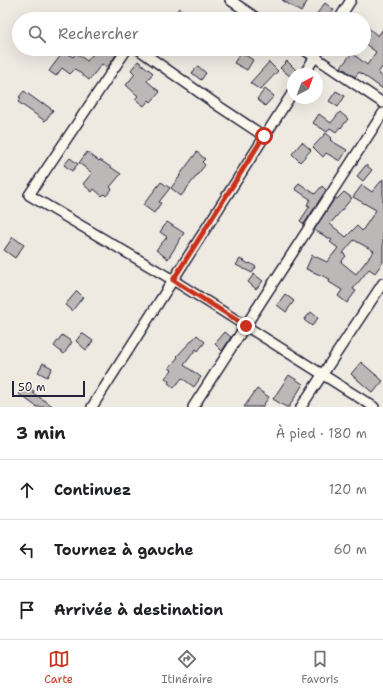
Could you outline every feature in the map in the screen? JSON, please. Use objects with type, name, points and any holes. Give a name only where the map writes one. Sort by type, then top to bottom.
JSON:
[{"type":"street","points":[[230,0],[248,12]]},
{"type":"street","points":[[344,12],[352,0]]},
{"type":"street","points":[[122,56],[29,195],[173,280],[374,407]]},
{"type":"street","points":[[148,56],[264,136]]},
{"type":"street","points":[[308,68],[315,57],[383,103]]},
{"type":"street","points":[[92,407],[287,101]]},
{"type":"street","points":[[193,407],[383,113]]},
{"type":"street","points":[[301,407],[383,283]]},
{"type":"building","points":[[282,0],[308,0],[301,12]]},
{"type":"building","points":[[325,3],[334,10],[333,12],[318,12]]},
{"type":"building","points":[[179,8],[185,12],[176,12]]},
{"type":"building","points":[[383,29],[383,66],[378,73],[383,77],[383,89],[359,72],[355,77],[341,67],[350,56],[356,56],[367,65],[376,52],[371,48],[371,30],[378,36]]},
{"type":"building","points":[[60,56],[80,56],[87,61],[91,56],[115,56],[107,68],[102,64],[89,80],[75,69],[70,74],[62,68],[56,76],[49,71]]},
{"type":"building","points":[[238,56],[247,56],[253,60],[247,70],[234,63]]},
{"type":"building","points":[[138,61],[153,73],[147,81],[160,92],[151,102],[149,100],[144,106],[135,99],[138,96],[126,85],[135,74],[131,70]]},
{"type":"building","points":[[287,61],[294,68],[287,68],[287,74],[280,68]]},
{"type":"building","points":[[269,62],[278,71],[260,90],[250,83]]},
{"type":"building","points":[[198,66],[206,73],[201,80],[192,73]]},
{"type":"building","points":[[265,89],[274,96],[265,106],[257,99]]},
{"type":"building","points":[[24,91],[53,110],[45,121],[18,102],[21,98],[19,97]]},
{"type":"building","points":[[336,91],[345,96],[338,107],[329,101]]},
{"type":"building","points":[[340,112],[348,119],[336,132],[330,128],[327,132],[313,123],[319,114],[331,123]]},
{"type":"building","points":[[326,133],[332,138],[330,140],[347,150],[340,161],[326,153],[323,157],[313,147]]},
{"type":"building","points":[[302,142],[311,150],[300,162],[292,154]]},
{"type":"building","points":[[87,152],[121,174],[110,187],[112,189],[106,196],[104,194],[102,196],[94,189],[92,192],[83,184],[92,173],[79,163]]},
{"type":"building","points":[[197,152],[205,159],[202,162],[205,165],[181,196],[171,188]]},
{"type":"building","points":[[70,158],[78,164],[72,171],[64,165]]},
{"type":"building","points":[[366,165],[372,170],[363,181],[357,176]]},
{"type":"building","points":[[383,179],[383,262],[375,273],[369,269],[353,289],[356,291],[347,303],[338,296],[342,290],[329,282],[330,279],[306,269],[312,255],[327,262],[338,248],[330,242],[332,240],[314,230],[335,198],[337,199],[344,192],[352,198],[330,224],[346,237],[357,226],[362,231],[376,210],[353,197],[362,185],[372,192]],"holes":[[[354,240],[374,251],[356,274],[341,262],[346,256],[343,253]]]},
{"type":"building","points":[[161,182],[170,188],[159,202],[161,203],[154,213],[143,205]]},
{"type":"building","points":[[299,183],[315,194],[322,186],[326,190],[304,224],[300,221],[310,206],[307,205],[310,199],[295,189]]},
{"type":"building","points":[[167,222],[184,233],[168,259],[156,250],[167,237],[160,232]]},
{"type":"building","points":[[13,237],[24,245],[15,258],[4,250]]},
{"type":"building","points":[[240,259],[256,267],[252,273],[236,265]]},
{"type":"building","points":[[254,274],[263,281],[256,289],[248,282]]},
{"type":"building","points":[[77,291],[83,297],[72,311],[65,305]]},
{"type":"building","points":[[285,294],[294,301],[286,312],[277,305]]},
{"type":"building","points":[[311,312],[318,318],[312,326],[304,320]]},
{"type":"building","points":[[225,332],[231,337],[222,351],[215,344]]},
{"type":"building","points":[[82,333],[93,341],[86,350],[76,341]]},
{"type":"building","points":[[62,335],[72,342],[64,354],[54,346]]},
{"type":"building","points":[[197,335],[205,342],[198,351],[196,349],[184,365],[201,377],[194,387],[182,378],[174,388],[165,378],[172,370],[169,368],[178,357],[177,356]]},
{"type":"building","points":[[361,362],[383,381],[373,393],[351,374]]},
{"type":"building","points":[[43,363],[52,368],[47,377],[38,372]]},
{"type":"building","points":[[289,375],[303,384],[289,407],[286,407],[273,399]]},
{"type":"building","points":[[26,385],[34,391],[33,393],[54,407],[37,407],[19,394]]},
{"type":"building","points":[[257,389],[269,397],[262,407],[244,407]]},
{"type":"route","points":[[246,326],[173,280],[264,136]]}]
